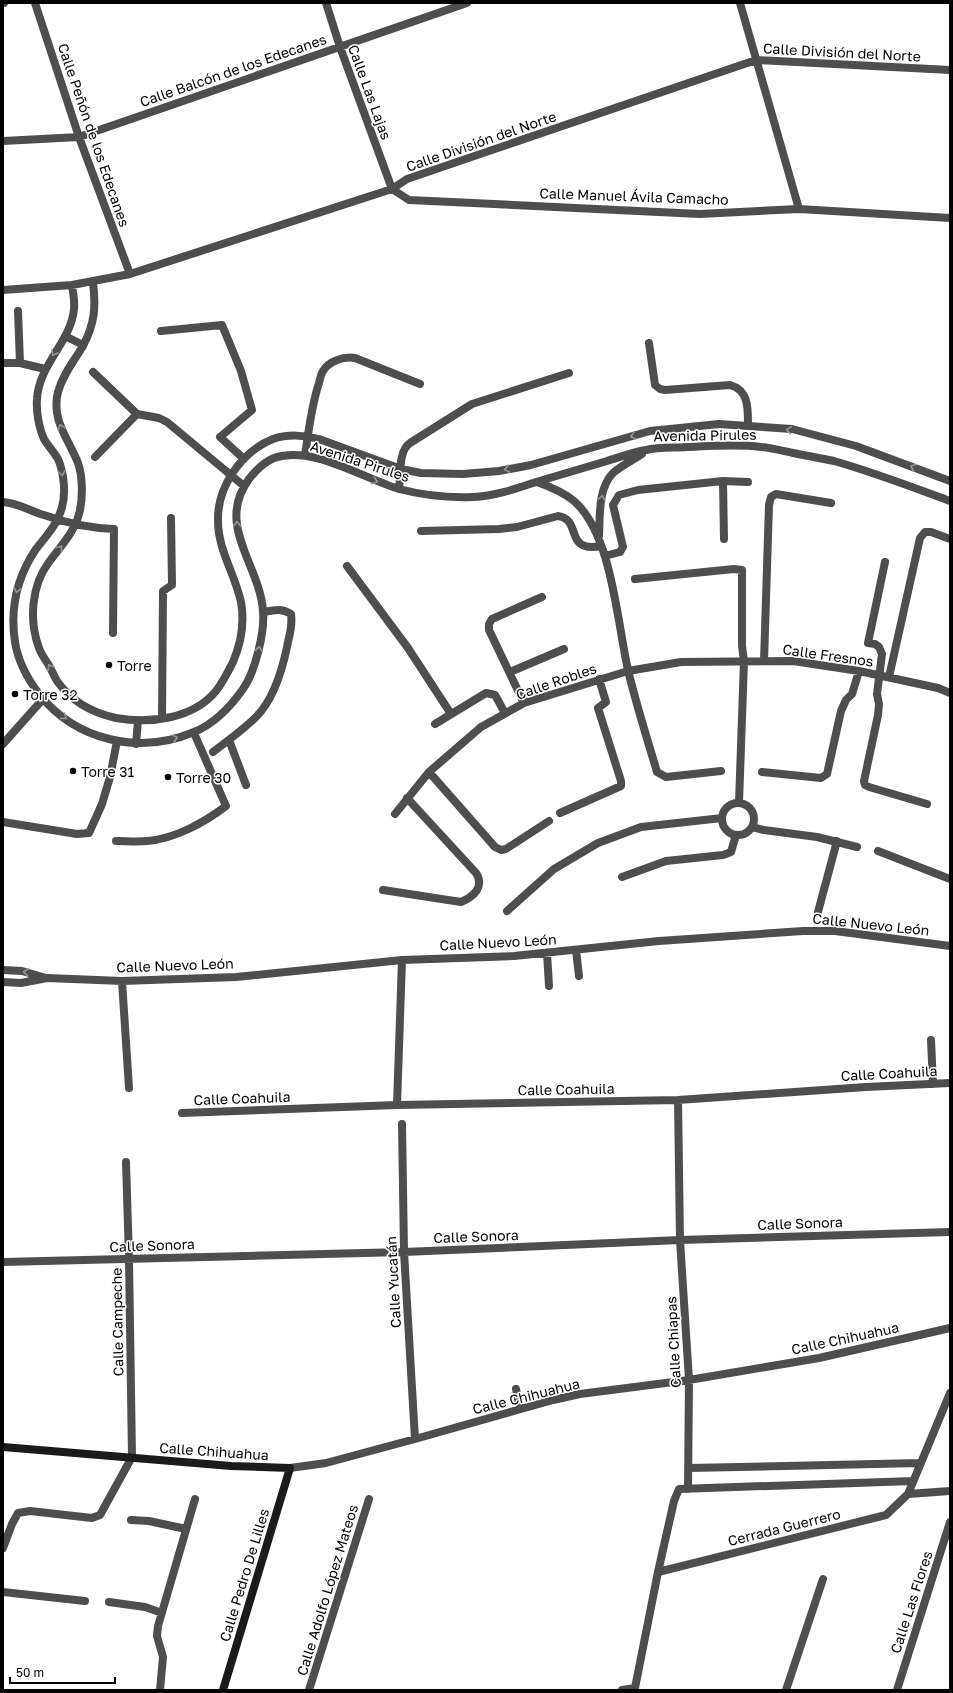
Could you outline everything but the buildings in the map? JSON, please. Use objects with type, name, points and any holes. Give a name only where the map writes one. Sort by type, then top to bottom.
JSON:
[{"type":"street","name":"Calle Peñón de los Edecanes","points":[[35,3],[79,137],[130,274]]},
{"type":"street","name":"Calle Las Lajas","points":[[326,3],[340,47],[392,189]]},
{"type":"street","name":"Calle Balcón de los Edecanes","points":[[3,141],[79,137],[467,3]]},
{"type":"street","points":[[740,3],[799,210]]},
{"type":"street","name":"Calle División del Norte","points":[[3,290],[93,282],[130,274],[392,189],[407,179],[756,60],[950,70]]},
{"type":"street","name":"Calle Manuel Ávila Camacho","points":[[392,189],[409,200],[700,214],[799,210],[950,218]]},
{"type":"street","name":"Avenida Pirules","points":[[93,282],[96,304],[91,323],[83,345],[66,372],[58,392],[57,411],[61,430],[79,466],[82,491],[79,514],[69,536],[47,564],[34,596],[33,614],[34,631],[40,650],[58,682],[82,705],[113,717],[138,721],[177,716],[192,710],[206,700],[216,691],[226,676],[241,641],[242,615],[241,602],[234,577],[222,551],[218,533],[219,507],[231,474],[244,459],[257,448],[274,439],[288,436],[308,436],[401,469],[421,473],[463,474],[498,471],[531,465],[650,431],[719,424],[792,429],[856,446],[950,481]]},
{"type":"street","name":"Avenida Pirules","points":[[72,284],[75,305],[72,320],[65,336],[45,369],[37,399],[42,436],[57,458],[62,473],[64,490],[63,505],[58,519],[27,562],[20,578],[15,597],[13,620],[20,663],[28,679],[43,699],[72,724],[93,735],[117,741],[136,744],[161,742],[194,733],[206,726],[226,710],[246,686],[259,652],[264,612],[258,589],[237,531],[238,503],[244,486],[252,475],[261,466],[274,458],[305,455],[335,464],[399,489],[424,494],[472,497],[501,494],[649,449],[701,446],[762,446],[834,461],[950,501]]},
{"type":"street","points":[[18,311],[20,363]]},
{"type":"street","points":[[160,331],[222,325],[241,371],[252,410],[220,437],[244,459]]},
{"type":"street","points":[[65,336],[83,345]]},
{"type":"street","points":[[649,343],[655,385],[660,389],[665,390],[730,384],[738,387],[744,393],[746,399],[748,426]]},
{"type":"street","points":[[305,455],[315,396],[323,371],[335,361],[347,357],[355,358],[420,384]]},
{"type":"street","points":[[3,363],[20,363],[45,369]]},
{"type":"street","points":[[93,372],[137,414],[159,418],[167,422],[244,486]]},
{"type":"street","points":[[399,489],[402,455],[405,446],[472,404],[569,373]]},
{"type":"street","points":[[95,457],[137,414]]},
{"type":"street","points":[[649,449],[613,474],[604,488],[600,506],[599,537],[601,546],[606,556],[628,671],[657,772],[666,777],[721,771]]},
{"type":"street","points":[[723,481],[724,539]]},
{"type":"street","points":[[606,556],[620,552],[623,547],[613,505],[619,495],[638,490],[723,481],[748,482]]},
{"type":"street","points":[[537,482],[558,489],[575,502],[586,515],[599,537]]},
{"type":"street","points":[[764,661],[769,505],[771,497],[776,494],[831,503]]},
{"type":"street","points":[[3,502],[24,507],[75,524],[114,529],[113,633]]},
{"type":"street","points":[[421,530],[499,529],[516,527],[558,516],[565,517],[569,520],[578,541],[584,546],[601,546]]},
{"type":"street","points":[[162,718],[163,591],[172,585],[171,518]]},
{"type":"street","points":[[927,804],[865,785],[864,781],[878,715],[879,704],[877,694],[884,676],[920,538],[925,532],[932,532],[950,539]]},
{"type":"street","points":[[884,676],[882,654],[879,647],[868,642],[885,562]]},
{"type":"street","points":[[346,566],[408,648],[451,714]]},
{"type":"street","points":[[635,579],[734,569],[742,570],[742,646],[744,661],[739,803]]},
{"type":"street","points":[[524,704],[490,630],[489,624],[492,619],[542,597]]},
{"type":"street","points":[[213,752],[257,716],[268,700],[284,663],[292,622],[291,614],[285,610],[264,612]]},
{"type":"street","points":[[510,672],[564,649]]},
{"type":"street","name":"Calle Fresnos","points":[[628,671],[680,662],[793,660],[884,676],[938,688],[950,693]]},
{"type":"street","name":"Calle Robles","points":[[395,814],[429,772],[481,727],[524,704],[628,671]]},
{"type":"street","points":[[762,772],[821,778],[827,774],[841,711],[846,700],[852,694],[859,671]]},
{"type":"street","points":[[560,813],[621,786],[621,781],[598,708],[606,702],[599,679]]},
{"type":"street","points":[[435,724],[486,693],[495,695],[505,713]]},
{"type":"street","points":[[3,744],[43,699]]},
{"type":"street","points":[[136,744],[138,721]]},
{"type":"street","points":[[116,841],[148,841],[176,834],[216,814],[226,806],[194,733]]},
{"type":"street","points":[[229,740],[246,785]]},
{"type":"street","points":[[3,822],[77,834],[89,833],[102,804],[108,784],[117,741]]},
{"type":"street","points":[[429,772],[495,847],[501,850],[506,849],[549,821]]},
{"type":"street","points":[[383,890],[461,902],[469,899],[480,885],[479,878],[476,873],[408,798]]},
{"type":"street","points":[[739,803],[750,809],[754,821],[748,832],[736,835],[730,834],[722,824],[722,818],[727,807],[739,803]]},
{"type":"street","points":[[507,911],[554,869],[598,843],[641,827],[722,818]]},
{"type":"street","points":[[752,827],[837,841],[857,846]]},
{"type":"street","points":[[622,877],[666,861],[723,855],[732,852],[736,835]]},
{"type":"street","points":[[818,912],[837,841]]},
{"type":"street","points":[[878,851],[950,879]]},
{"type":"street","name":"Calle Nuevo León","points":[[3,982],[21,983],[47,978],[122,981],[236,976],[402,960],[514,956],[659,941],[803,930],[835,932],[950,946]]},
{"type":"street","points":[[576,950],[579,976]]},
{"type":"street","points":[[547,953],[549,986]]},
{"type":"street","points":[[397,1105],[402,960]]},
{"type":"street","name":"Calle Nuevo León","points":[[3,970],[22,971],[47,978]]},
{"type":"street","points":[[122,981],[129,1088]]},
{"type":"street","points":[[931,1040],[933,1084]]},
{"type":"street","name":"Calle Coahuila","points":[[182,1113],[397,1105],[678,1100],[858,1087],[950,1083]]},
{"type":"street","name":"Calle Chiapas","points":[[678,1100],[680,1240],[689,1380],[688,1489]]},
{"type":"street","name":"Calle Yucatán","points":[[402,1124],[404,1252],[415,1440]]},
{"type":"street","name":"Calle Campeche","points":[[126,1162],[132,1457]]},
{"type":"street","name":"Calle Sonora","points":[[3,1262],[404,1252],[680,1240],[950,1232]]},
{"type":"street","name":"Calle Chihuahua","points":[[3,1447],[254,1468],[290,1468],[326,1463],[415,1440],[520,1409],[580,1394],[689,1380],[836,1355],[950,1328]]},
{"type":"street","points":[[516,1389],[520,1409]]},
{"type":"street","points":[[950,1393],[908,1494],[950,1491]]},
{"type":"street","points":[[3,1548],[18,1513],[30,1511],[92,1518],[100,1515],[132,1457]]},
{"type":"street","points":[[688,1468],[920,1463]]},
{"type":"street","name":"Calle Pedro De Lilles","points":[[224,1690],[290,1468]]},
{"type":"street","points":[[622,1690],[635,1688],[658,1572],[674,1501],[679,1489],[913,1481]]},
{"type":"street","name":"Cerrada Guerrero","points":[[658,1572],[886,1515],[908,1494]]},
{"type":"street","name":"Calle Adolfo López Mateos","points":[[309,1690],[369,1499]]},
{"type":"street","points":[[160,1690],[163,1657],[157,1636],[158,1626],[195,1500]]},
{"type":"street","points":[[131,1520],[162,1523],[186,1529]]},
{"type":"street","name":"Calle Las Flores","points":[[897,1690],[950,1522]]},
{"type":"street","points":[[786,1690],[823,1579]]},
{"type":"street","points":[[3,1592],[85,1602]]},
{"type":"street","points":[[108,1602],[127,1603],[162,1612]]},
{"type":"place","name":"Torre","points":[[109,665]]},
{"type":"place","name":"Torre 32","points":[[15,694]]},
{"type":"place","name":"Torre 31","points":[[73,771]]},
{"type":"place","name":"Torre 30","points":[[168,777]]}]
